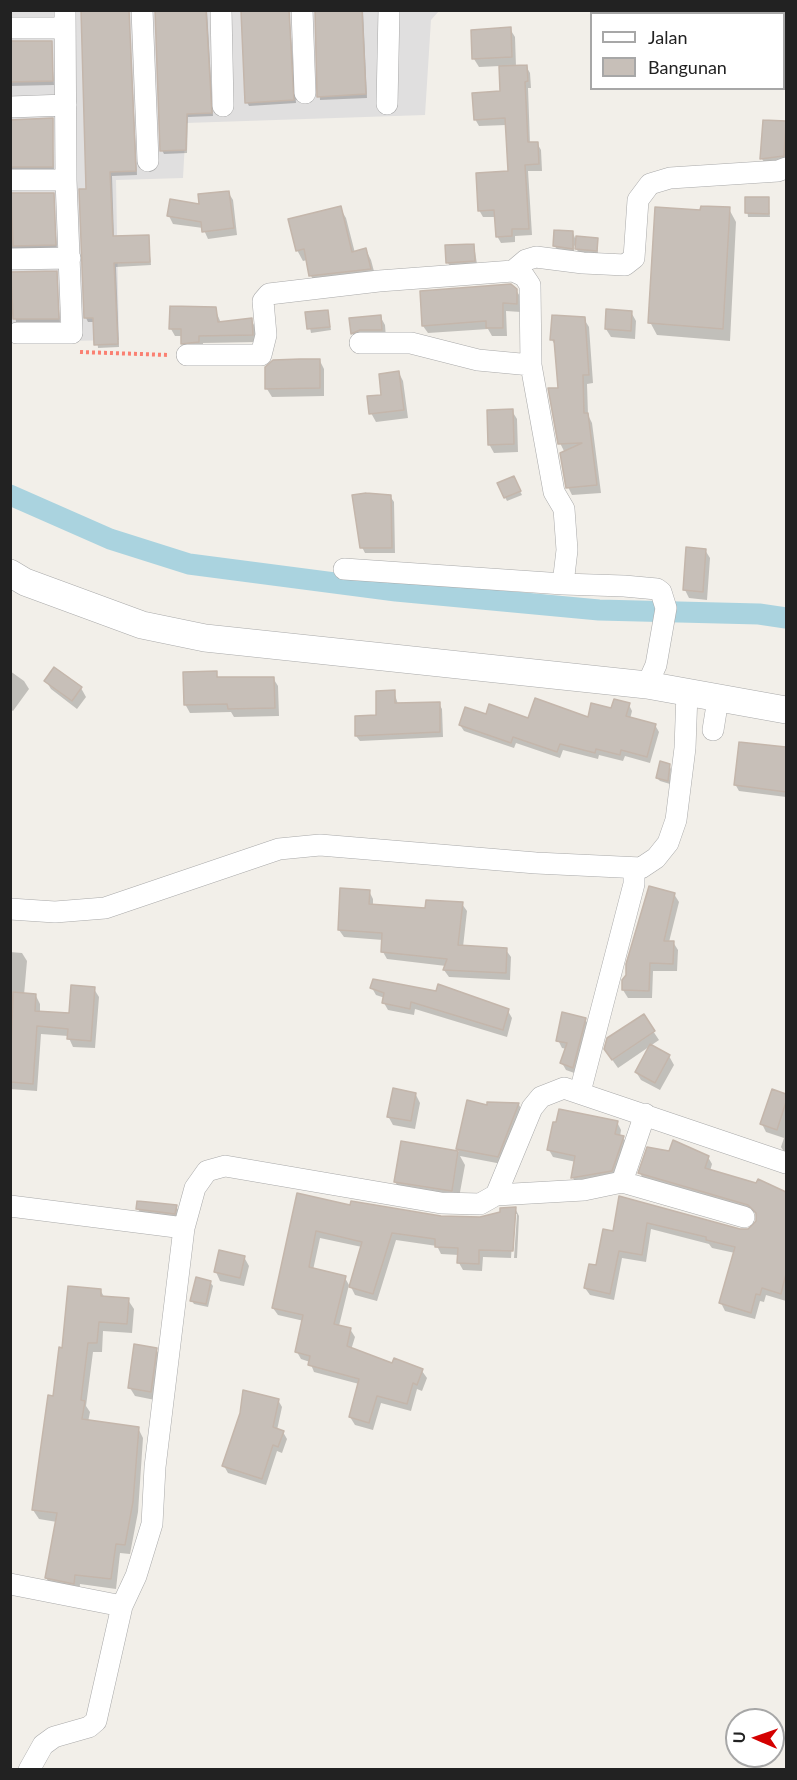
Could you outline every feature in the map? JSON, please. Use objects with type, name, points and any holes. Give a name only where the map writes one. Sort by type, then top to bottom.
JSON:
[{"type":"street","points":[[142,10],[148,161]]},
{"type":"street","points":[[221,10],[223,106]]},
{"type":"street","points":[[302,10],[305,93]]},
{"type":"street","points":[[387,104],[389,10]]},
{"type":"street","points":[[10,28],[65,19],[66,180],[72,333],[17,333]]},
{"type":"street","points":[[10,107],[66,105]]},
{"type":"street","points":[[513,271],[526,260],[536,257],[625,265],[634,258],[638,200],[650,184],[670,178],[778,171],[786,168]]},
{"type":"street","points":[[10,180],[66,180]]},
{"type":"street","points":[[10,259],[70,258]]},
{"type":"street","points":[[187,355],[261,355],[266,335],[263,301],[268,294],[379,281],[513,271],[524,276],[530,285],[531,364],[554,492],[564,509],[567,550],[563,584]]},
{"type":"street","points":[[360,343],[411,343],[478,360],[531,364]]},
{"type":"street","points":[[344,569],[657,589],[663,595],[666,608],[652,675]]},
{"type":"street","points":[[10,573],[25,582],[142,625],[205,638],[652,675],[687,693],[786,710]]},
{"type":"street","points":[[10,909],[55,912],[105,908],[279,849],[320,845],[634,869],[656,858],[668,843],[676,820],[685,748],[687,693]]},
{"type":"street","points":[[713,730],[718,699]]},
{"type":"street","points":[[580,1092],[634,884],[634,869]]},
{"type":"street","points":[[496,1195],[532,1108],[554,1090],[564,1088],[786,1163]]},
{"type":"street","points":[[622,1182],[645,1114]]},
{"type":"street","points":[[29,1770],[43,1745],[54,1737],[89,1727],[96,1721],[122,1606],[136,1576],[152,1524],[155,1467],[184,1228],[195,1188],[207,1172],[225,1166],[441,1203],[472,1205],[496,1195],[584,1190],[622,1182],[744,1217]]},
{"type":"street","points":[[10,1206],[184,1228]]},
{"type":"street","points":[[10,1584],[122,1606]]},
{"type":"path","points":[[72,351],[187,355]]},
{"type":"shaded area","points":[[10,11],[439,11],[431,20],[425,115],[186,123],[183,178],[116,180],[119,340],[13,342],[10,338]]},
{"type":"building","points":[[81,10],[129,10],[136,171],[110,172],[113,236],[149,235],[150,262],[114,263],[118,344],[94,345],[93,318],[84,318],[79,189],[86,189]]},
{"type":"building","points":[[155,10],[206,10],[212,113],[187,114],[186,150],[160,151]]},
{"type":"building","points":[[289,10],[294,100],[245,103],[241,11]]},
{"type":"building","points":[[315,10],[362,10],[366,94],[317,97]]},
{"type":"building","points":[[511,27],[512,57],[472,59],[471,30]]},
{"type":"building","points":[[10,41],[52,41],[53,81],[10,82]]},
{"type":"building","points":[[527,65],[528,81],[525,82],[528,142],[538,142],[539,164],[525,165],[529,229],[512,229],[512,236],[496,237],[494,210],[478,211],[476,173],[508,171],[505,118],[474,120],[472,93],[500,91],[499,66]]},
{"type":"building","points":[[53,118],[53,167],[10,167],[10,120]]},
{"type":"building","points":[[763,120],[786,121],[784,156],[760,159]]},
{"type":"building","points":[[229,191],[234,228],[202,232],[201,222],[167,216],[170,199],[199,204],[198,194]]},
{"type":"building","points":[[11,193],[54,193],[56,245],[13,246]]},
{"type":"building","points":[[745,197],[769,197],[769,214],[745,213]]},
{"type":"building","points":[[341,206],[352,252],[366,248],[371,269],[309,276],[304,249],[296,251],[288,219]]},
{"type":"building","points":[[701,206],[730,207],[723,329],[648,323],[655,207],[700,210]]},
{"type":"building","points":[[554,230],[573,231],[573,249],[553,246]]},
{"type":"building","points":[[576,236],[598,238],[597,251],[575,249]]},
{"type":"building","points":[[474,244],[475,261],[446,263],[445,245]]},
{"type":"building","points":[[57,271],[59,319],[13,319],[11,272]]},
{"type":"building","points":[[511,284],[517,289],[517,304],[503,303],[503,328],[486,328],[486,321],[422,326],[420,291]]},
{"type":"building","points":[[170,306],[216,307],[218,322],[252,318],[253,335],[199,336],[199,342],[181,344],[181,329],[169,329]]},
{"type":"building","points":[[606,309],[632,311],[631,331],[605,329]]},
{"type":"building","points":[[328,310],[330,327],[307,329],[305,312]]},
{"type":"building","points":[[381,315],[382,330],[360,330],[351,334],[349,318]]},
{"type":"building","points":[[552,315],[585,317],[589,375],[583,375],[584,413],[588,413],[597,485],[566,488],[560,453],[582,443],[558,444],[548,388],[558,388],[554,340],[550,340]]},
{"type":"building","points":[[320,359],[320,388],[265,389],[265,367],[273,360]]},
{"type":"building","points":[[399,371],[404,410],[369,414],[367,396],[381,395],[379,374]]},
{"type":"building","points":[[513,409],[514,444],[488,445],[487,410]]},
{"type":"building","points":[[514,476],[521,491],[504,498],[497,483]]},
{"type":"building","points":[[366,493],[391,495],[392,548],[360,548],[352,495]]},
{"type":"building","points":[[686,547],[706,549],[703,592],[683,590]]},
{"type":"building","points":[[54,667],[82,687],[72,701],[44,681]]},
{"type":"building","points":[[217,671],[217,677],[274,677],[275,708],[228,709],[227,704],[184,705],[183,672]]},
{"type":"building","points":[[395,690],[395,703],[440,702],[440,732],[355,736],[355,716],[376,715],[376,691]]},
{"type":"building","points":[[535,698],[588,717],[591,703],[611,708],[614,699],[630,703],[626,716],[656,724],[647,757],[621,750],[620,755],[596,749],[595,753],[560,744],[557,752],[513,737],[511,743],[459,725],[465,707],[486,714],[489,704],[528,718]]},
{"type":"building","points":[[739,742],[786,747],[786,792],[734,785]]},
{"type":"building","points":[[660,761],[670,764],[668,781],[656,778]]},
{"type":"building","points":[[649,886],[675,893],[664,941],[674,941],[673,964],[650,963],[649,991],[622,990],[626,964]]},
{"type":"building","points":[[340,888],[370,890],[369,904],[425,908],[426,900],[463,902],[458,945],[507,948],[506,973],[443,970],[447,959],[381,952],[382,933],[338,930]]},
{"type":"building","points":[[373,979],[436,991],[438,984],[509,1009],[503,1030],[411,1002],[410,1009],[382,1003],[384,993],[370,988]]},
{"type":"building","points":[[71,985],[95,987],[91,1041],[67,1039],[68,1029],[37,1026],[33,1084],[10,1082],[13,992],[36,994],[35,1011],[69,1013]]},
{"type":"building","points":[[562,1012],[586,1018],[573,1068],[560,1063],[567,1043],[556,1041]]},
{"type":"building","points":[[644,1014],[655,1031],[612,1060],[604,1049],[607,1038]]},
{"type":"building","points":[[650,1044],[670,1055],[655,1083],[635,1072]]},
{"type":"building","points":[[393,1088],[416,1093],[411,1121],[387,1117]]},
{"type":"building","points":[[772,1089],[786,1094],[786,1102],[777,1130],[760,1124]]},
{"type":"building","points":[[467,1100],[487,1105],[487,1102],[519,1103],[498,1157],[456,1149]]},
{"type":"building","points":[[559,1109],[618,1121],[615,1134],[624,1136],[612,1171],[571,1178],[575,1156],[547,1150],[553,1122],[556,1122]]},
{"type":"building","points":[[673,1140],[709,1156],[705,1168],[756,1183],[758,1179],[786,1192],[786,1274],[781,1294],[762,1288],[760,1295],[756,1294],[751,1313],[719,1303],[735,1247],[706,1240],[706,1237],[647,1223],[642,1255],[619,1251],[610,1294],[584,1288],[589,1264],[596,1265],[603,1229],[613,1231],[619,1196],[740,1229],[748,1229],[756,1221],[756,1213],[748,1205],[638,1173],[647,1147],[669,1151]]},
{"type":"building","points":[[401,1141],[458,1151],[452,1191],[394,1182]]},
{"type":"building","points":[[297,1193],[350,1205],[351,1201],[441,1216],[480,1217],[500,1212],[500,1208],[516,1207],[513,1251],[479,1250],[479,1264],[457,1263],[458,1248],[435,1247],[435,1239],[392,1233],[373,1294],[349,1287],[362,1242],[316,1231],[309,1267],[346,1276],[334,1324],[351,1328],[347,1346],[392,1363],[394,1358],[423,1369],[417,1385],[413,1383],[407,1404],[377,1396],[369,1423],[349,1417],[359,1379],[308,1365],[310,1356],[295,1352],[303,1315],[272,1308]]},
{"type":"building","points":[[137,1201],[177,1205],[175,1214],[136,1209]]},
{"type":"building","points":[[219,1250],[245,1256],[240,1278],[214,1272]]},
{"type":"building","points":[[196,1277],[211,1281],[206,1304],[190,1301]]},
{"type":"building","points":[[68,1286],[101,1289],[101,1296],[129,1298],[127,1324],[99,1322],[97,1343],[88,1343],[81,1400],[85,1401],[82,1419],[139,1427],[133,1502],[125,1545],[116,1544],[111,1579],[75,1575],[74,1584],[45,1578],[57,1513],[32,1510],[48,1395],[53,1396],[59,1347],[62,1348]]},
{"type":"building","points":[[134,1344],[157,1348],[151,1392],[128,1388]]},
{"type":"building","points":[[243,1390],[279,1399],[273,1427],[284,1431],[278,1447],[273,1445],[262,1479],[222,1466],[240,1413]]},
{"type":"waterway","points":[[10,495],[110,539],[189,564],[396,591],[599,610],[759,614],[786,618]]}]
